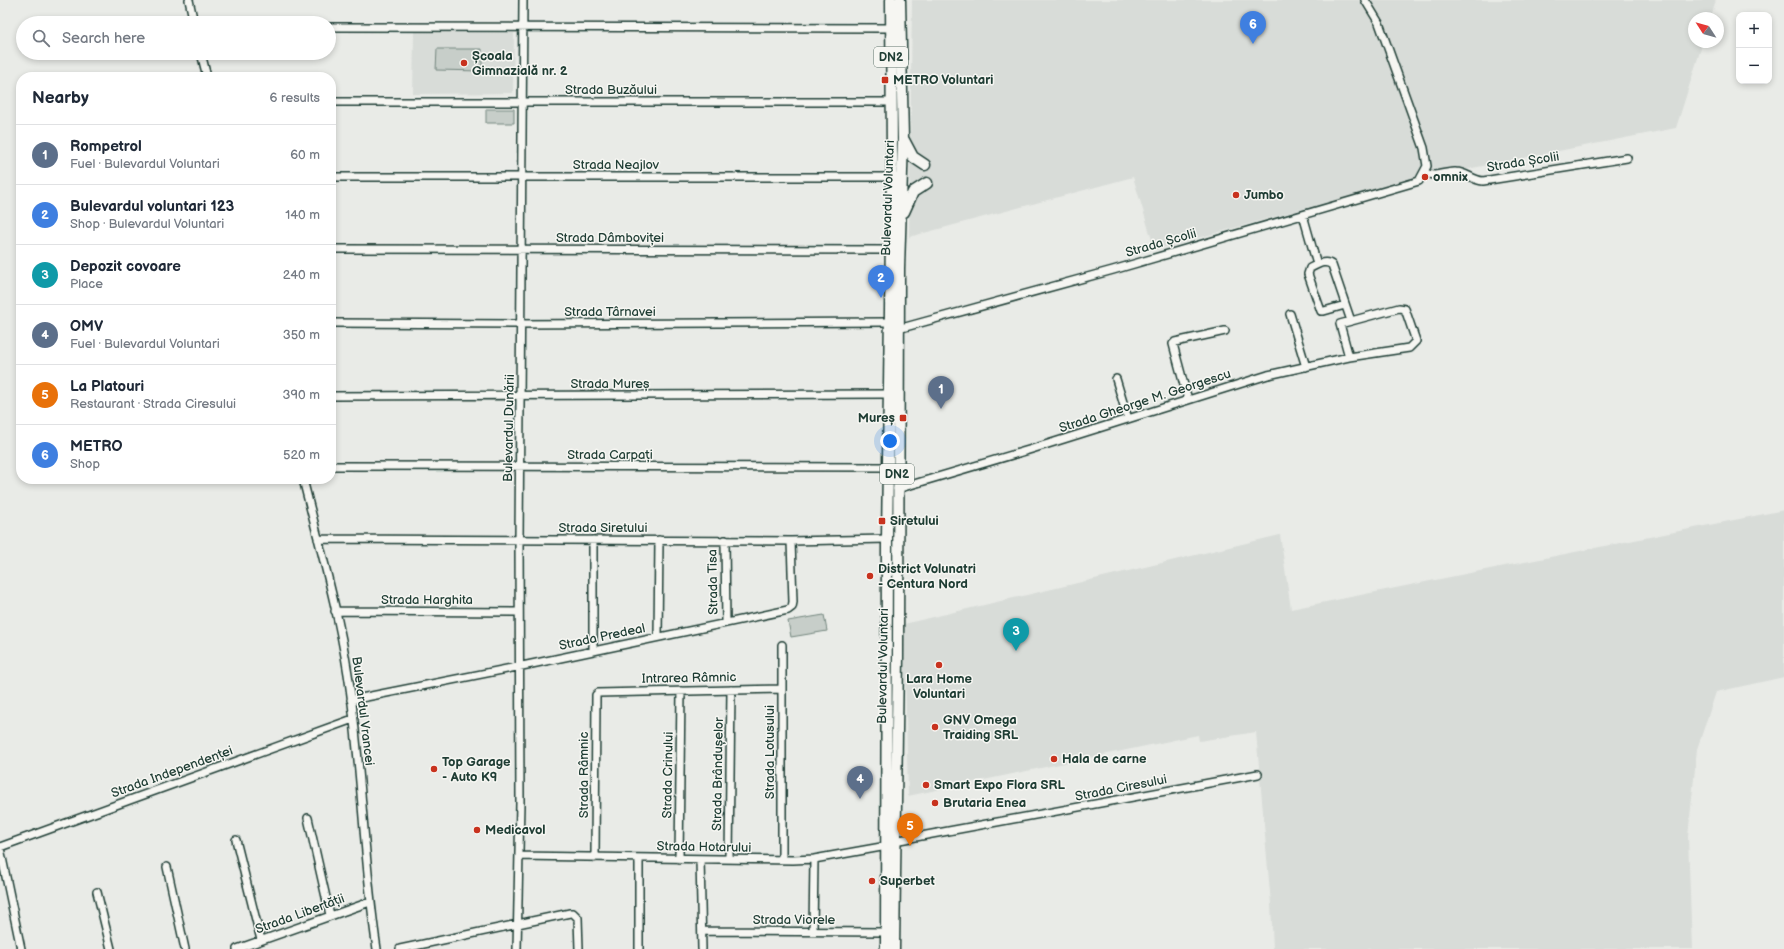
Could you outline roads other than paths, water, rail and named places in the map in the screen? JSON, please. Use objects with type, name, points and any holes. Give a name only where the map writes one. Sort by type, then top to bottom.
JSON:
[{"type":"highway","name":"Bulevardul Voluntari","points":[[886,949],[898,657],[898,328],[901,220],[891,102],[891,0]]},
{"type":"highway","name":"Bulevardul Voluntari","points":[[894,949],[891,844],[887,540],[890,250],[897,176],[903,139],[900,0]]},
{"type":"highway","points":[[903,139],[913,157],[925,165]]},
{"type":"highway","points":[[901,220],[912,192],[927,183]]},
{"type":"street","points":[[189,0],[192,16]]},
{"type":"street","name":"Bulevardul Dunării","points":[[518,949],[520,856],[519,539],[522,324],[523,0]]},
{"type":"street","points":[[1365,0],[1379,23],[1424,148],[1427,166],[1425,172]]},
{"type":"street","points":[[336,27],[891,28]]},
{"type":"street","points":[[203,60],[206,72]]},
{"type":"street","name":"Strada Buzăului","points":[[336,102],[891,102]]},
{"type":"street","name":"Strada Școlii","points":[[898,328],[1113,270],[1409,185],[1419,181],[1425,172],[1432,175],[1458,172],[1472,179],[1482,180],[1627,158]]},
{"type":"street","name":"Strada Neajlov","points":[[336,177],[897,176]]},
{"type":"street","points":[[1303,215],[1316,261]]},
{"type":"street","name":"Strada Dâmboviței","points":[[336,249],[890,250]]},
{"type":"street","points":[[1345,305],[1324,311],[1319,308],[1308,274],[1310,268],[1323,262],[1327,262],[1332,265],[1351,321],[1340,324],[1349,357]]},
{"type":"street","name":"Strada Gheorge M. Georgescu","points":[[897,489],[1268,375],[1349,357],[1403,349],[1413,346],[1416,341],[1407,310],[1404,308],[1351,321]]},
{"type":"street","points":[[1290,314],[1306,367]]},
{"type":"street","name":"Strada Târnavei","points":[[336,322],[522,324],[889,322]]},
{"type":"street","points":[[1188,400],[1173,344],[1176,342],[1225,331]]},
{"type":"street","points":[[1116,379],[1128,419]]},
{"type":"street","name":"Strada Mureș","points":[[336,396],[521,397],[889,394]]},
{"type":"street","name":"Strada Carpați","points":[[336,466],[888,467]]},
{"type":"street","name":"Bulevardul Vrancei","points":[[304,484],[335,611],[348,674],[370,902],[377,949]]},
{"type":"street","name":"Strada Siretului","points":[[318,539],[887,540]]},
{"type":"street","points":[[593,540],[593,651]]},
{"type":"street","points":[[658,638],[659,540]]},
{"type":"street","name":"Strada Tisa","points":[[725,540],[726,623]]},
{"type":"street","name":"Strada Predeal","points":[[351,700],[658,638],[788,610],[792,607],[791,541]]},
{"type":"street","name":"Strada Harghita","points":[[335,611],[519,612]]},
{"type":"street","name":"Strada Lotusului","points":[[782,644],[782,860]]},
{"type":"street","name":"Intrarea Râmnic","points":[[598,693],[782,689]]},
{"type":"street","name":"Strada Brândușelor","points":[[729,859],[730,690]]},
{"type":"street","name":"Strada Crinului","points":[[679,859],[681,691]]},
{"type":"street","name":"Strada Râmnic","points":[[595,858],[596,695],[598,693]]},
{"type":"street","name":"Strada Independenței","points":[[0,848],[353,719]]},
{"type":"street","name":"Strada Ciresului","points":[[891,844],[1258,774]]},
{"type":"street","points":[[308,818],[330,915]]},
{"type":"street","points":[[236,840],[261,940]]},
{"type":"street","name":"Strada Hotarului","points":[[520,856],[679,859],[814,859],[891,844]]},
{"type":"street","points":[[0,848],[3,879],[21,949]]},
{"type":"street","points":[[639,858],[639,949]]},
{"type":"street","points":[[700,859],[702,949]]},
{"type":"street","points":[[813,932],[814,859]]},
{"type":"street","points":[[167,867],[185,949]]},
{"type":"street","points":[[97,892],[111,949]]},
{"type":"street","name":"Strada Libertății","points":[[238,949],[370,902]]},
{"type":"street","points":[[400,949],[570,913],[576,915],[579,921],[579,949]]},
{"type":"street","name":"Strada Viorele","points":[[702,931],[886,932]]},
{"type":"place","name":"METRO","points":[[1253,44]]},
{"type":"place","name":"Școala Gimnazială nr. 2","points":[[464,63]]},
{"type":"place","name":"METRO Voluntari","points":[[885,80]]},
{"type":"place","name":"omnix","points":[[1425,177]]},
{"type":"place","name":"Jumbo","points":[[1236,195]]},
{"type":"place","name":"Bulevardul voluntari 123","points":[[881,298]]},
{"type":"place","name":"Rompetrol","points":[[941,409]]},
{"type":"place","name":"Mureș","points":[[903,418]]},
{"type":"place","name":"Siretului","points":[[882,521]]},
{"type":"place","name":"District Volunatri - Centura Nord","points":[[870,576]]},
{"type":"place","name":"Depozit covoare","points":[[1016,651]]},
{"type":"place","name":"Lara Home Voluntari","points":[[939,665]]},
{"type":"place","name":"GNV Omega Traiding SRL","points":[[935,727]]},
{"type":"place","name":"Hala de carne","points":[[1054,759]]},
{"type":"place","name":"Top Garage - Auto K9","points":[[434,769]]},
{"type":"place","name":"Smart Expo Flora SRL","points":[[926,785]]},
{"type":"place","name":"OMV","points":[[860,799]]},
{"type":"place","name":"Brutaria Enea","points":[[935,803]]},
{"type":"place","name":"Medicavol","points":[[477,830]]},
{"type":"place","name":"La Platouri","points":[[910,846]]},
{"type":"place","name":"Superbet","points":[[872,881]]}]
